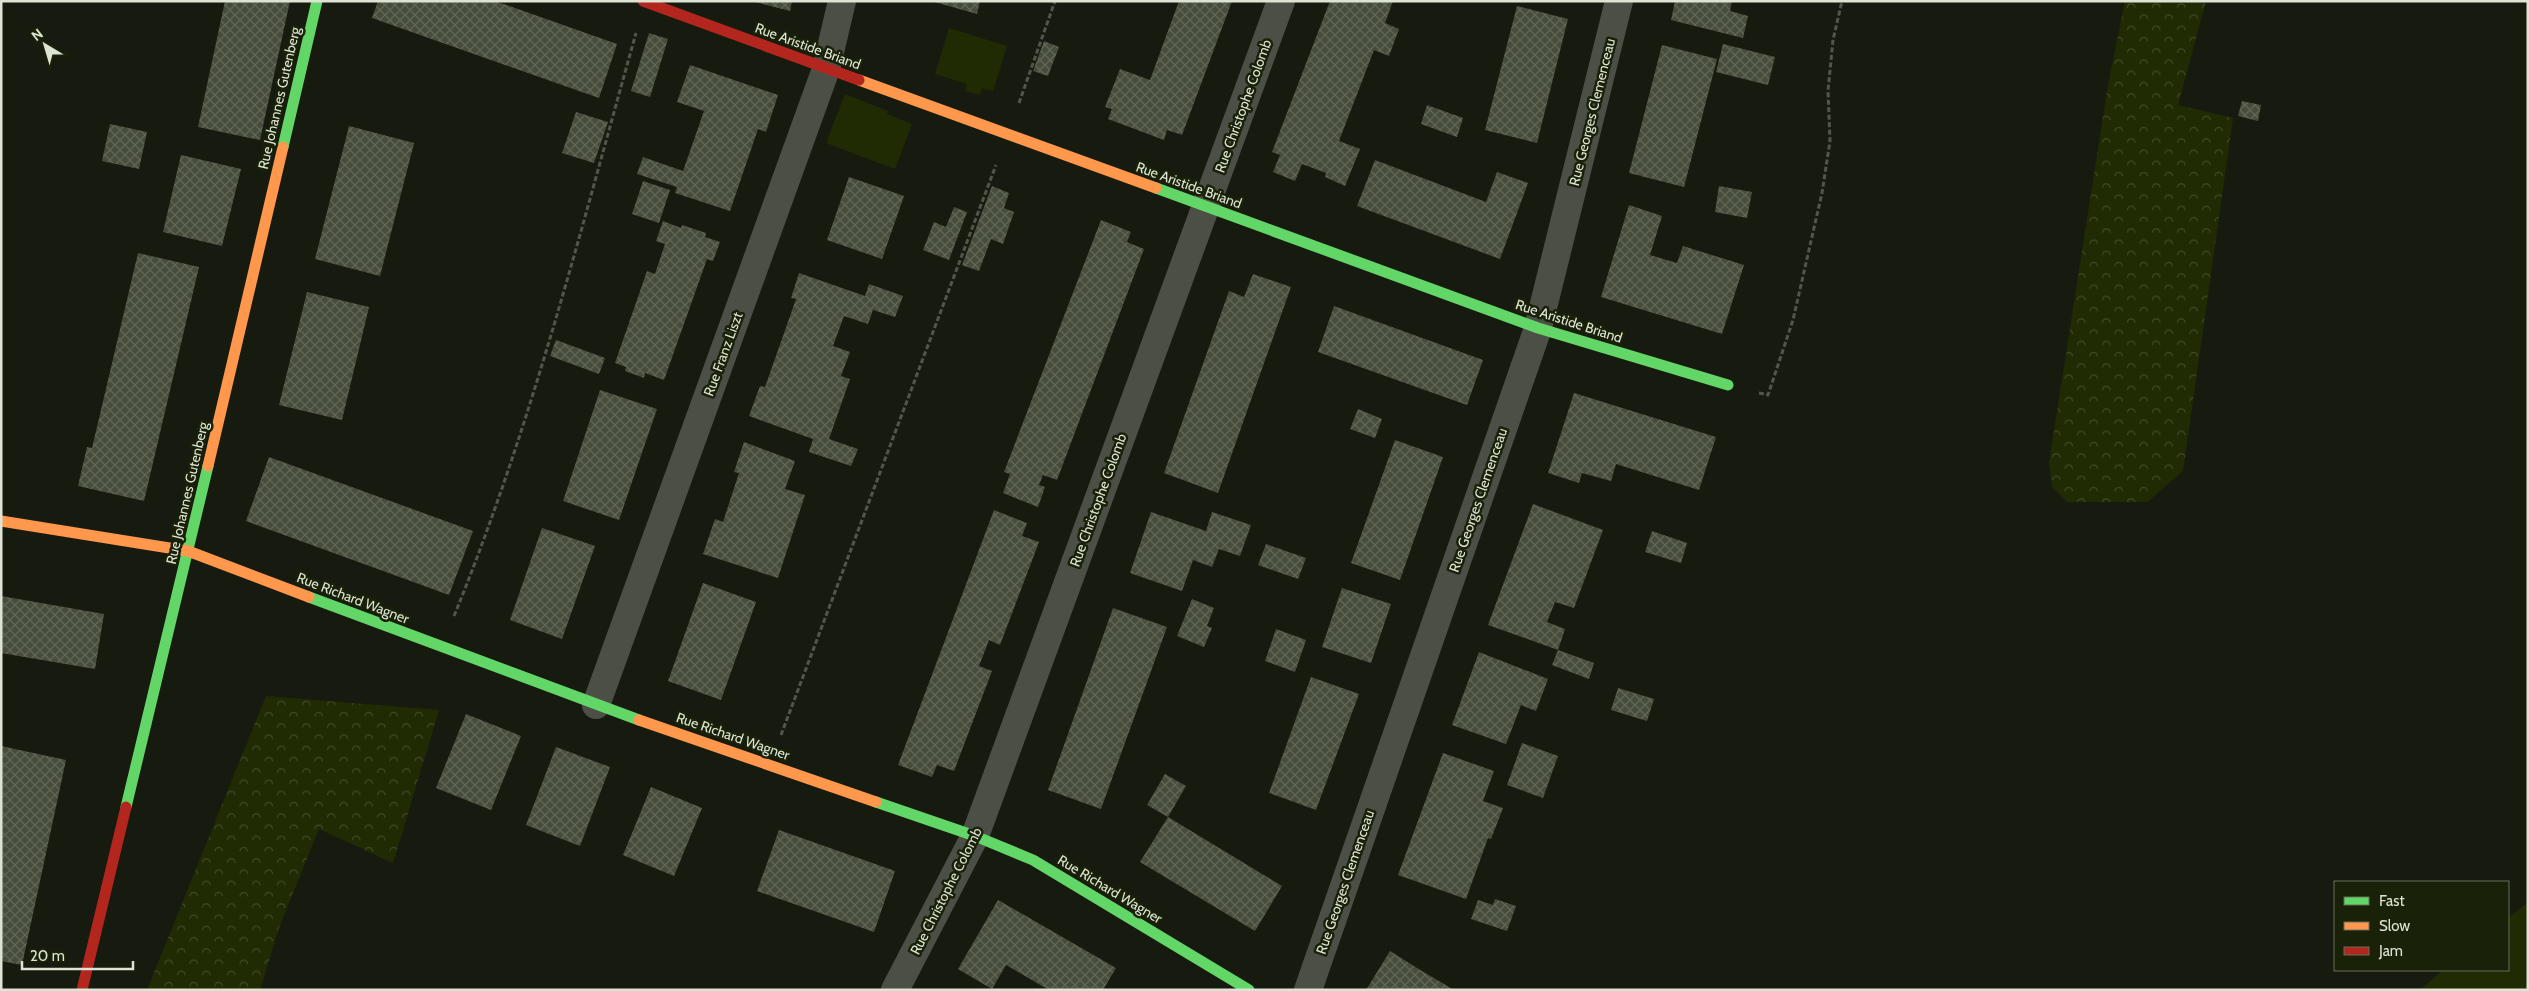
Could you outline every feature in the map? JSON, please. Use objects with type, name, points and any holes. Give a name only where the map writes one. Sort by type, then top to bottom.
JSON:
[{"type":"street","name":"Rue Johannes Gutenberg","points":[[82,990],[188,551],[317,1]]},
{"type":"street","name":"Rue Franz Liszt","points":[[596,705],[826,69],[842,1]]},
{"type":"street","name":"Rue Christophe Colomb","points":[[895,990],[975,836],[1281,1]]},
{"type":"street","name":"Rue Georges Clemenceau","points":[[1308,990],[1538,328],[1619,1]]},
{"type":"street","name":"Rue Aristide Briand","points":[[644,2],[1538,328],[1728,385]]},
{"type":"street","name":"Rue Richard Wagner","points":[[1,521],[188,551],[596,705],[975,836],[1033,860],[1249,990]]},
{"type":"path","points":[[736,752],[778,742],[1007,134],[1055,1]]},
{"type":"path","points":[[1728,385],[1768,395],[1793,320],[1822,194],[1830,141],[1828,91],[1842,1]]},
{"type":"path","points":[[441,647],[483,546],[542,366],[644,2]]},
{"type":"green space","points":[[2125,1],[2206,1],[2178,105],[2233,118],[2183,471],[2147,502],[2067,502],[2052,487],[2049,463],[2108,85]]},
{"type":"green space","points":[[949,28],[1007,46],[993,91],[982,88],[980,95],[965,91],[967,84],[935,74]]},
{"type":"green space","points":[[845,94],[888,111],[887,114],[912,124],[895,169],[826,143]]},
{"type":"green space","points":[[266,696],[439,710],[393,863],[319,829],[280,925],[260,990],[147,990]]},
{"type":"green space","points":[[2528,902],[2528,990],[2420,990],[2442,971],[2509,971],[2509,917]]},
{"type":"building","points":[[225,1],[290,1],[260,140],[198,127]]},
{"type":"building","points":[[378,1],[495,1],[617,44],[599,98],[372,18]]},
{"type":"building","points":[[751,1],[792,1],[790,11]]},
{"type":"building","points":[[931,1],[980,1],[977,14]]},
{"type":"building","points":[[1179,1],[1232,1],[1182,135],[1167,130],[1164,140],[1108,119],[1112,109],[1105,107],[1120,69],[1150,80]]},
{"type":"building","points":[[1330,1],[1393,1],[1385,23],[1399,29],[1389,56],[1374,50],[1339,141],[1360,149],[1345,186],[1325,177],[1326,173],[1302,164],[1295,181],[1273,172],[1280,155],[1272,152]]},
{"type":"building","points":[[1675,1],[1732,1],[1730,11],[1748,16],[1743,38],[1671,20]]},
{"type":"building","points":[[1517,6],[1568,19],[1537,143],[1485,130]]},
{"type":"building","points":[[649,33],[668,39],[650,97],[631,91]]},
{"type":"building","points":[[1044,41],[1059,47],[1048,76],[1033,71]]},
{"type":"building","points":[[1723,44],[1775,57],[1768,85],[1716,72]]},
{"type":"building","points":[[1662,45],[1717,59],[1684,187],[1629,173]]},
{"type":"building","points":[[690,65],[778,95],[766,132],[758,129],[730,211],[675,193],[677,187],[637,174],[643,157],[683,171],[704,111],[677,102]]},
{"type":"building","points":[[2242,101],[2261,105],[2258,121],[2238,116]]},
{"type":"building","points":[[1427,105],[1463,118],[1457,137],[1421,124]]},
{"type":"building","points":[[576,112],[608,122],[594,163],[562,153]]},
{"type":"building","points":[[110,124],[147,132],[139,169],[102,161]]},
{"type":"building","points":[[349,126],[414,143],[380,276],[315,259]]},
{"type":"building","points":[[181,155],[241,169],[222,246],[163,232]]},
{"type":"building","points":[[1375,160],[1486,202],[1497,172],[1528,183],[1500,259],[1357,206]]},
{"type":"building","points":[[849,177],[904,196],[882,259],[827,240]]},
{"type":"building","points":[[643,181],[670,190],[659,223],[632,214]]},
{"type":"building","points":[[992,186],[1009,193],[1004,208],[1014,212],[1003,244],[991,239],[979,271],[962,265]]},
{"type":"building","points":[[1719,186],[1752,192],[1747,218],[1715,212]]},
{"type":"building","points":[[1629,205],[1662,216],[1650,255],[1677,263],[1683,246],[1744,265],[1722,334],[1601,297]]},
{"type":"building","points":[[954,207],[967,212],[949,260],[923,250],[934,222],[946,227]]},
{"type":"building","points":[[1101,220],[1131,232],[1127,242],[1144,249],[1057,480],[1043,475],[1039,485],[1045,487],[1038,507],[1003,493],[1010,474],[1004,472]]},
{"type":"building","points":[[663,221],[681,228],[682,225],[706,233],[705,237],[720,242],[713,261],[707,259],[664,380],[645,373],[644,378],[625,371],[626,367],[615,363],[647,271],[655,274],[665,244],[656,241]]},
{"type":"building","points":[[138,253],[199,267],[144,501],[78,486],[87,447],[92,448]]},
{"type":"building","points":[[799,273],[865,296],[869,284],[903,296],[895,317],[873,310],[868,324],[844,316],[833,346],[850,352],[841,376],[850,379],[829,439],[858,449],[851,466],[809,452],[813,439],[749,416],[760,386],[765,387],[796,299],[791,298]]},
{"type":"building","points":[[1253,274],[1291,287],[1218,493],[1164,473],[1229,291],[1244,297]]},
{"type":"building","points":[[307,292],[369,307],[342,420],[279,405]]},
{"type":"building","points":[[1334,306],[1483,360],[1467,405],[1318,352]]},
{"type":"building","points":[[556,340],[605,358],[599,374],[550,356]]},
{"type":"building","points":[[600,390],[657,409],[619,520],[563,501]]},
{"type":"building","points":[[1574,393],[1716,437],[1699,490],[1616,464],[1611,481],[1582,473],[1579,483],[1548,473]]},
{"type":"building","points":[[1358,409],[1382,419],[1375,438],[1350,429]]},
{"type":"building","points":[[1395,440],[1443,457],[1400,580],[1351,563]]},
{"type":"building","points":[[744,442],[795,461],[785,489],[805,495],[778,578],[703,554],[715,519],[723,522],[739,473],[734,472]]},
{"type":"building","points":[[269,457],[473,531],[449,595],[246,521]]},
{"type":"building","points":[[1533,504],[1603,530],[1574,608],[1555,602],[1547,622],[1565,629],[1558,650],[1488,625]]},
{"type":"building","points":[[994,510],[1027,523],[1022,536],[1039,542],[1000,645],[989,640],[979,666],[992,671],[954,771],[937,765],[932,777],[898,765]]},
{"type":"building","points":[[1151,512],[1206,531],[1212,512],[1251,525],[1240,556],[1219,549],[1212,567],[1193,560],[1182,591],[1130,573]]},
{"type":"building","points":[[542,528],[595,546],[562,639],[510,620]]},
{"type":"building","points":[[1652,531],[1687,543],[1681,563],[1645,552]]},
{"type":"building","points":[[1266,544],[1306,558],[1298,579],[1258,565]]},
{"type":"building","points":[[703,583],[756,602],[721,700],[668,681]]},
{"type":"building","points":[[1342,588],[1391,604],[1371,663],[1322,647]]},
{"type":"building","points":[[1,596],[104,614],[95,669],[1,653]]},
{"type":"building","points":[[1192,599],[1214,608],[1207,626],[1212,628],[1204,647],[1177,636]]},
{"type":"building","points":[[1113,608],[1167,627],[1101,809],[1048,790]]},
{"type":"building","points":[[1276,629],[1306,640],[1295,672],[1265,661]]},
{"type":"building","points":[[1558,650],[1594,663],[1589,679],[1552,665]]},
{"type":"building","points":[[1479,652],[1548,679],[1536,711],[1521,705],[1506,744],[1452,725]]},
{"type":"building","points":[[1311,677],[1359,694],[1316,810],[1269,793]]},
{"type":"building","points":[[1618,688],[1654,699],[1647,721],[1611,710]]},
{"type":"building","points":[[466,714],[521,736],[491,810],[436,788]]},
{"type":"building","points":[[1522,743],[1558,756],[1543,798],[1507,785]]},
{"type":"building","points":[[1,746],[66,760],[22,965],[1,961]]},
{"type":"building","points":[[556,747],[610,767],[580,846],[526,825]]},
{"type":"building","points":[[1443,753],[1494,771],[1483,801],[1503,808],[1491,839],[1488,838],[1466,899],[1398,875]]},
{"type":"building","points":[[1165,774],[1186,786],[1168,817],[1147,805]]},
{"type":"building","points":[[651,787],[702,808],[674,876],[623,855]]},
{"type":"building","points":[[1168,817],[1282,886],[1255,931],[1140,862]]},
{"type":"building","points":[[779,830],[895,871],[874,932],[757,891]]},
{"type":"building","points":[[1495,899],[1516,906],[1507,931],[1471,919],[1478,900],[1493,905]]},
{"type":"building","points":[[998,900],[1116,968],[1103,990],[1049,990],[1006,965],[992,989],[958,969]]},
{"type":"building","points":[[1390,951],[1417,968],[1454,990],[1366,990]]},
{"type":"traffic: fast","points":[[283,147],[317,1]]},
{"type":"traffic: fast","points":[[1156,188],[1538,328],[1728,385]]},
{"type":"traffic: fast","points":[[126,807],[208,466]]},
{"type":"traffic: fast","points":[[309,597],[639,720]]},
{"type":"traffic: fast","points":[[876,802],[975,836],[1033,860],[1249,990]]},
{"type":"traffic: slow","points":[[859,80],[1156,188]]},
{"type":"traffic: slow","points":[[208,466],[283,147]]},
{"type":"traffic: slow","points":[[1,521],[188,551],[309,597]]},
{"type":"traffic: slow","points":[[639,720],[876,802]]},
{"type":"traffic: jam","points":[[643,1],[859,80]]},
{"type":"traffic: jam","points":[[82,990],[126,807]]}]
